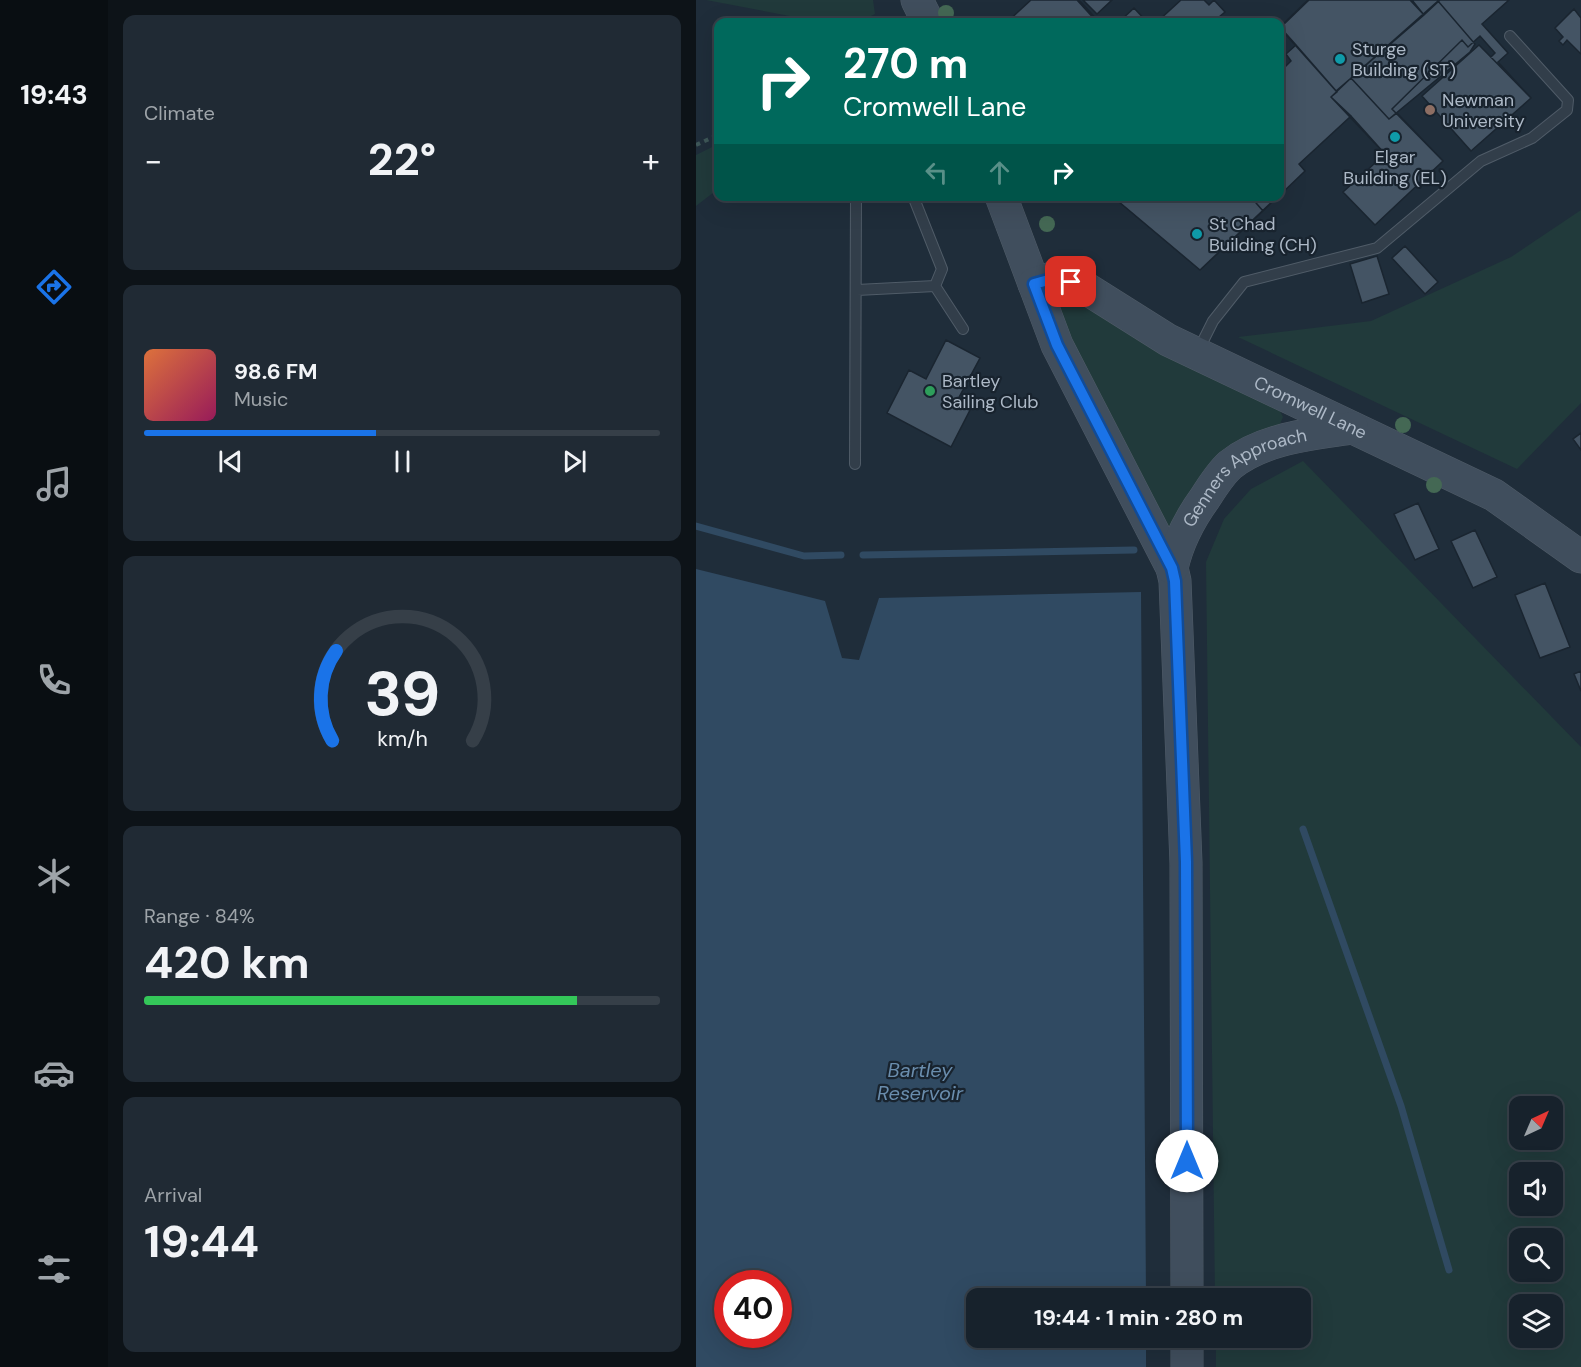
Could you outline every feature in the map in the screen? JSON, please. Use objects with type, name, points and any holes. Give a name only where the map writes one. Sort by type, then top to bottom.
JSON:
[{"type":"street","points":[[917,0],[926,18]]},
{"type":"street","points":[[1003,201],[1057,345],[1172,568],[1176,592],[1186,862],[1187,1288]]},
{"type":"street","name":"Cromwell Lane","points":[[1034,284],[1052,279],[1087,289],[1168,340],[1494,495],[1581,557]]},
{"type":"street","name":"Genners Approach","points":[[1172,568],[1177,545],[1189,519],[1230,466],[1247,454],[1294,438],[1352,428]]},
{"type":"street","points":[[1187,1348],[1187,1367]]},
{"type":"lane","points":[[1197,354],[1214,321],[1244,282],[1377,248],[1481,161],[1532,138],[1567,110],[1568,100],[1510,36]]},
{"type":"lane","points":[[855,464],[856,201]]},
{"type":"lane","points":[[915,201],[942,268],[935,286]]},
{"type":"lane","points":[[857,290],[935,286]]},
{"type":"lane","points":[[935,286],[963,329]]},
{"type":"path","points":[[696,145],[714,137]]},
{"type":"green space","points":[[706,0],[873,0],[875,14],[867,18],[800,18]]},
{"type":"green space","points":[[714,146],[714,192],[696,206],[696,155]]},
{"type":"green space","points":[[1581,210],[1581,403],[1517,469],[1238,337],[1371,321],[1511,257]]},
{"type":"green space","points":[[1074,300],[1278,407],[1283,417],[1278,429],[1164,535],[1065,335],[1058,302]]},
{"type":"green space","points":[[1303,461],[1581,747],[1581,1367],[1216,1367],[1216,1348],[1311,1348],[1311,1288],[1215,1288],[1206,562],[1224,519],[1251,489]]},
{"type":"water","name":"Bartley Reservoir","points":[[696,569],[825,601],[842,658],[859,660],[879,598],[1141,592],[1146,1288],[966,1288],[966,1348],[1146,1348],[1146,1367],[696,1367]]},
{"type":"building","points":[[1031,0],[1079,0],[1095,18],[1011,18]]},
{"type":"building","points":[[1031,0],[1077,0],[1093,18],[1011,18]]},
{"type":"building","points":[[1083,0],[1112,0],[1097,14]]},
{"type":"building","points":[[1181,0],[1204,0],[1209,5],[1214,0],[1225,12],[1220,18],[1161,18]]},
{"type":"building","points":[[1181,0],[1204,0],[1209,5],[1214,0],[1225,12],[1220,18],[1161,18]]},
{"type":"building","points":[[1308,0],[1509,0],[1482,24],[1508,53],[1498,62],[1531,98],[1471,151],[1422,96],[1479,45],[1491,57],[1495,53],[1480,36],[1468,47],[1462,40],[1392,109],[1443,161],[1375,225],[1343,192],[1385,154],[1351,116],[1299,164],[1305,171],[1284,191],[1284,68],[1291,61],[1286,54],[1296,45],[1284,32],[1284,23]]},
{"type":"building","name":"Sturge Building (ST)","points":[[1309,0],[1410,0],[1424,15],[1336,91],[1284,32],[1284,24]]},
{"type":"building","points":[[1412,0],[1440,0],[1424,15]]},
{"type":"building","points":[[1438,1],[1475,44],[1470,52],[1389,119],[1351,78]]},
{"type":"building","points":[[1134,8],[1143,18],[1123,18]]},
{"type":"building","points":[[1134,8],[1143,18],[1123,18]]},
{"type":"building","points":[[1574,9],[1581,18],[1581,54],[1567,40],[1563,45],[1559,41],[1563,37],[1555,28]]},
{"type":"building","points":[[1296,45],[1337,92],[1331,97],[1351,116],[1299,164],[1305,171],[1284,191],[1284,68],[1291,61],[1286,54]]},
{"type":"building","points":[[1479,45],[1531,98],[1471,151],[1422,96]]},
{"type":"building","name":"Elgar Building (EL)","points":[[1351,78],[1389,119],[1397,113],[1443,161],[1375,225],[1343,192],[1385,154],[1331,97]]},
{"type":"building","name":"St Chad Building (CH)","points":[[1118,201],[1273,201],[1200,270]]},
{"type":"building","name":"St Chad Building (CH)","points":[[1118,201],[1254,201],[1263,211],[1200,270]]},
{"type":"building","points":[[1254,201],[1273,201],[1263,211]]},
{"type":"building","points":[[1405,246],[1438,282],[1425,294],[1392,258]]},
{"type":"building","points":[[1377,256],[1389,294],[1362,303],[1350,264]]},
{"type":"building","name":"Bartley Sailing Club","points":[[946,340],[980,358],[956,403],[970,410],[951,447],[887,413],[909,370],[926,379]]},
{"type":"building","points":[[1581,433],[1581,450],[1573,439]]},
{"type":"building","points":[[1418,503],[1439,549],[1415,560],[1394,514]]},
{"type":"building","points":[[1475,530],[1497,577],[1473,588],[1451,541]]},
{"type":"building","points":[[1545,583],[1570,647],[1540,658],[1515,595]]},
{"type":"building","points":[[1581,671],[1581,691],[1574,674]]},
{"type":"waterway","points":[[696,526],[804,556],[841,555]]},
{"type":"waterway","points":[[863,555],[1134,550]]},
{"type":"waterway","points":[[1303,829],[1401,1106],[1449,1270]]},
{"type":"place","name":"Sturge Building (ST)","points":[[1340,59]]},
{"type":"place","name":"Newman University","points":[[1430,110]]},
{"type":"place","name":"Elgar Building (EL)","points":[[1395,137]]},
{"type":"place","name":"St Chad Building (CH)","points":[[1197,234]]},
{"type":"place","name":"Bartley Sailing Club","points":[[930,391]]},
{"type":"route","points":[[1071,282],[1052,279],[1034,284],[1057,345],[1172,568],[1175,581],[1186,862],[1187,1161]]}]
